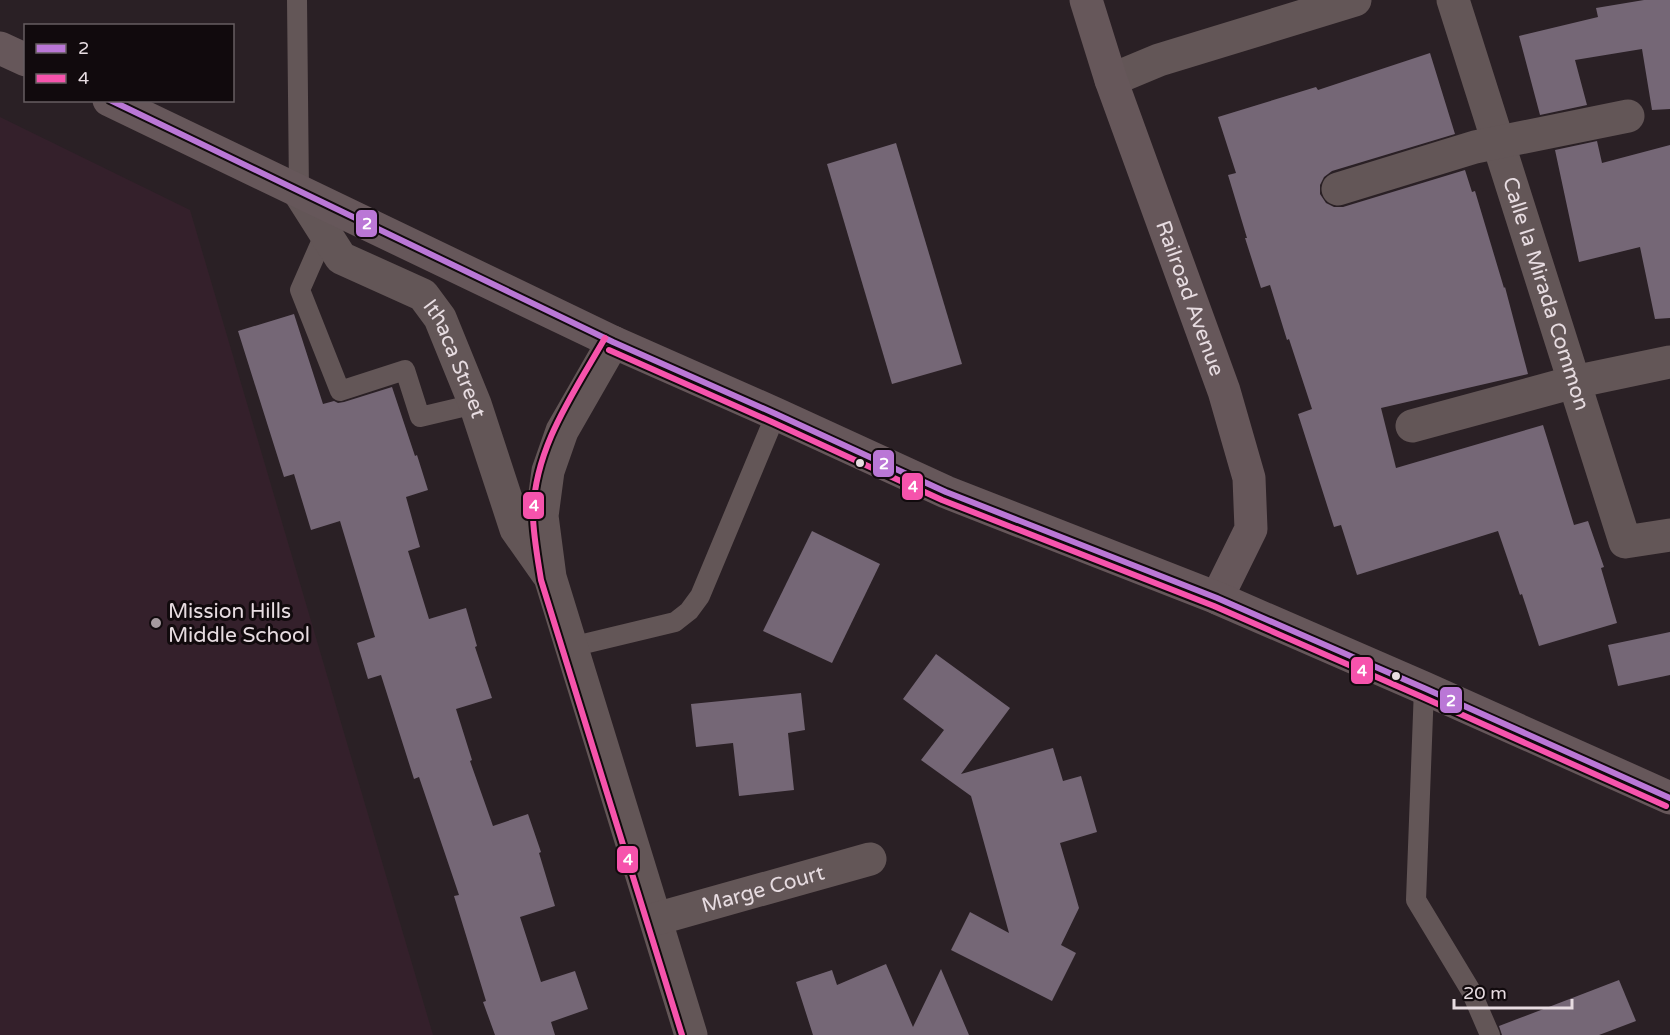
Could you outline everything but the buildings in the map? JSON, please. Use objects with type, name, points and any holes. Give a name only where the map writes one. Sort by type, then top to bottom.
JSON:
[{"type":"main road","name":"Railroad Avenue","points":[[1086,0],[1111,80],[1224,391],[1249,478],[1251,529],[1218,598]]},
{"type":"main road","points":[[0,48],[24,59]]},
{"type":"main road","points":[[113,102],[613,342],[946,492],[1218,598],[1424,687],[1670,798]]},
{"type":"street","points":[[1111,80],[1159,60],[1354,0]]},
{"type":"street","name":"Calle la Mirada Common","points":[[1454,0],[1625,542],[1670,535]]},
{"type":"street","points":[[1338,189],[1498,142],[1629,116]]},
{"type":"street","name":"Ithaca Street","points":[[299,192],[341,258],[423,295],[440,318],[475,404],[516,530],[550,577]]},
{"type":"street","name":"Ithaca Street","points":[[613,342],[562,431],[548,471],[542,516],[550,577],[691,1035]]},
{"type":"street","points":[[1412,426],[1574,382],[1670,362]]},
{"type":"street","name":"Marge Court","points":[[656,919],[870,859]]},
{"type":"lane","points":[[297,0],[299,192]]},
{"type":"lane","points":[[325,234],[300,290],[340,391],[405,370],[420,417],[475,404]]},
{"type":"lane","points":[[571,647],[675,622],[689,611],[700,596],[776,414]]},
{"type":"lane","points":[[1424,687],[1416,900],[1471,991],[1490,1035]]},
{"type":"shaded area","name":"Mission Hills Middle School","points":[[0,117],[190,210],[433,1035],[0,1035]]},
{"type":"transit line","name":"2","points":[[114,102],[613,342],[946,492],[1217,598],[1670,798]]},
{"type":"transit line","name":"4","points":[[605,338],[568,401],[548,444],[535,490],[533,515],[535,538],[541,580],[682,1035]]},
{"type":"transit line","name":"4","points":[[609,350],[942,500],[1214,606],[1666,806]]},
{"type":"place","name":"Mission Hills Middle School","points":[[156,623]]}]
